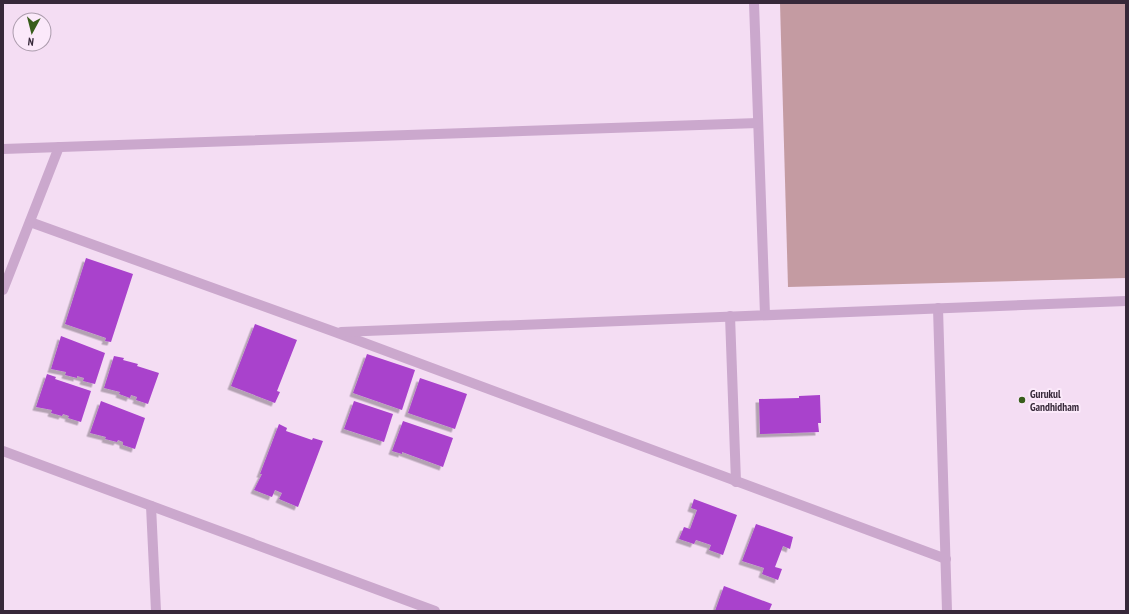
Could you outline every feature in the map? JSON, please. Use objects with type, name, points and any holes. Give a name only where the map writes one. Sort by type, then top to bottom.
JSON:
[{"type":"street","points":[[754,3],[766,314]]},
{"type":"street","points":[[3,149],[758,123]]},
{"type":"street","points":[[3,290],[60,147]]},
{"type":"street","points":[[30,222],[335,332],[946,560]]},
{"type":"street","points":[[335,332],[1126,301]]},
{"type":"street","points":[[938,308],[948,611]]},
{"type":"street","points":[[730,316],[736,482]]},
{"type":"street","points":[[3,452],[151,506],[416,608],[435,611]]},
{"type":"street","points":[[151,506],[156,611]]},
{"type":"shaded area","points":[[780,3],[1126,3],[1126,278],[788,287]]},
{"type":"building","points":[[86,258],[133,274],[111,342],[105,341],[106,338],[65,324]]},
{"type":"building","points":[[255,324],[297,340],[277,391],[280,392],[275,403],[231,386]]},
{"type":"building","points":[[61,336],[105,353],[95,384],[83,381],[84,378],[65,375],[66,372],[51,369]]},
{"type":"building","points":[[367,354],[415,370],[402,410],[353,393]]},
{"type":"building","points":[[114,356],[124,358],[123,360],[138,364],[137,366],[159,373],[148,404],[136,400],[137,397],[131,395],[130,398],[119,394],[120,392],[104,388]]},
{"type":"building","points":[[47,374],[56,377],[55,379],[91,391],[81,422],[68,418],[69,416],[63,414],[62,416],[51,413],[52,410],[36,407]]},
{"type":"building","points":[[420,378],[467,394],[455,429],[408,413]]},
{"type":"building","points":[[820,395],[821,423],[818,423],[819,432],[760,434],[759,399],[799,398],[799,396]]},
{"type":"building","points":[[101,401],[145,418],[135,449],[123,445],[123,442],[118,440],[117,442],[105,439],[106,437],[90,433]]},
{"type":"building","points":[[354,401],[393,414],[384,442],[344,429]]},
{"type":"building","points":[[403,421],[453,438],[443,467],[402,452],[402,454],[392,451]]},
{"type":"building","points":[[279,424],[287,428],[286,431],[312,440],[313,438],[323,441],[298,507],[279,499],[282,493],[275,490],[272,497],[254,490],[262,474],[260,474]]},
{"type":"building","points":[[694,499],[737,515],[723,555],[709,550],[711,545],[696,540],[694,544],[679,539],[684,527],[690,529],[697,510],[691,508]]},
{"type":"building","points":[[756,524],[793,537],[790,549],[783,546],[775,567],[782,569],[778,580],[762,574],[764,568],[742,561]]},
{"type":"building","points":[[724,586],[772,604],[769,611],[715,611]]},
{"type":"place","name":"Gurukul Gandhidham","points":[[1022,400]]}]
